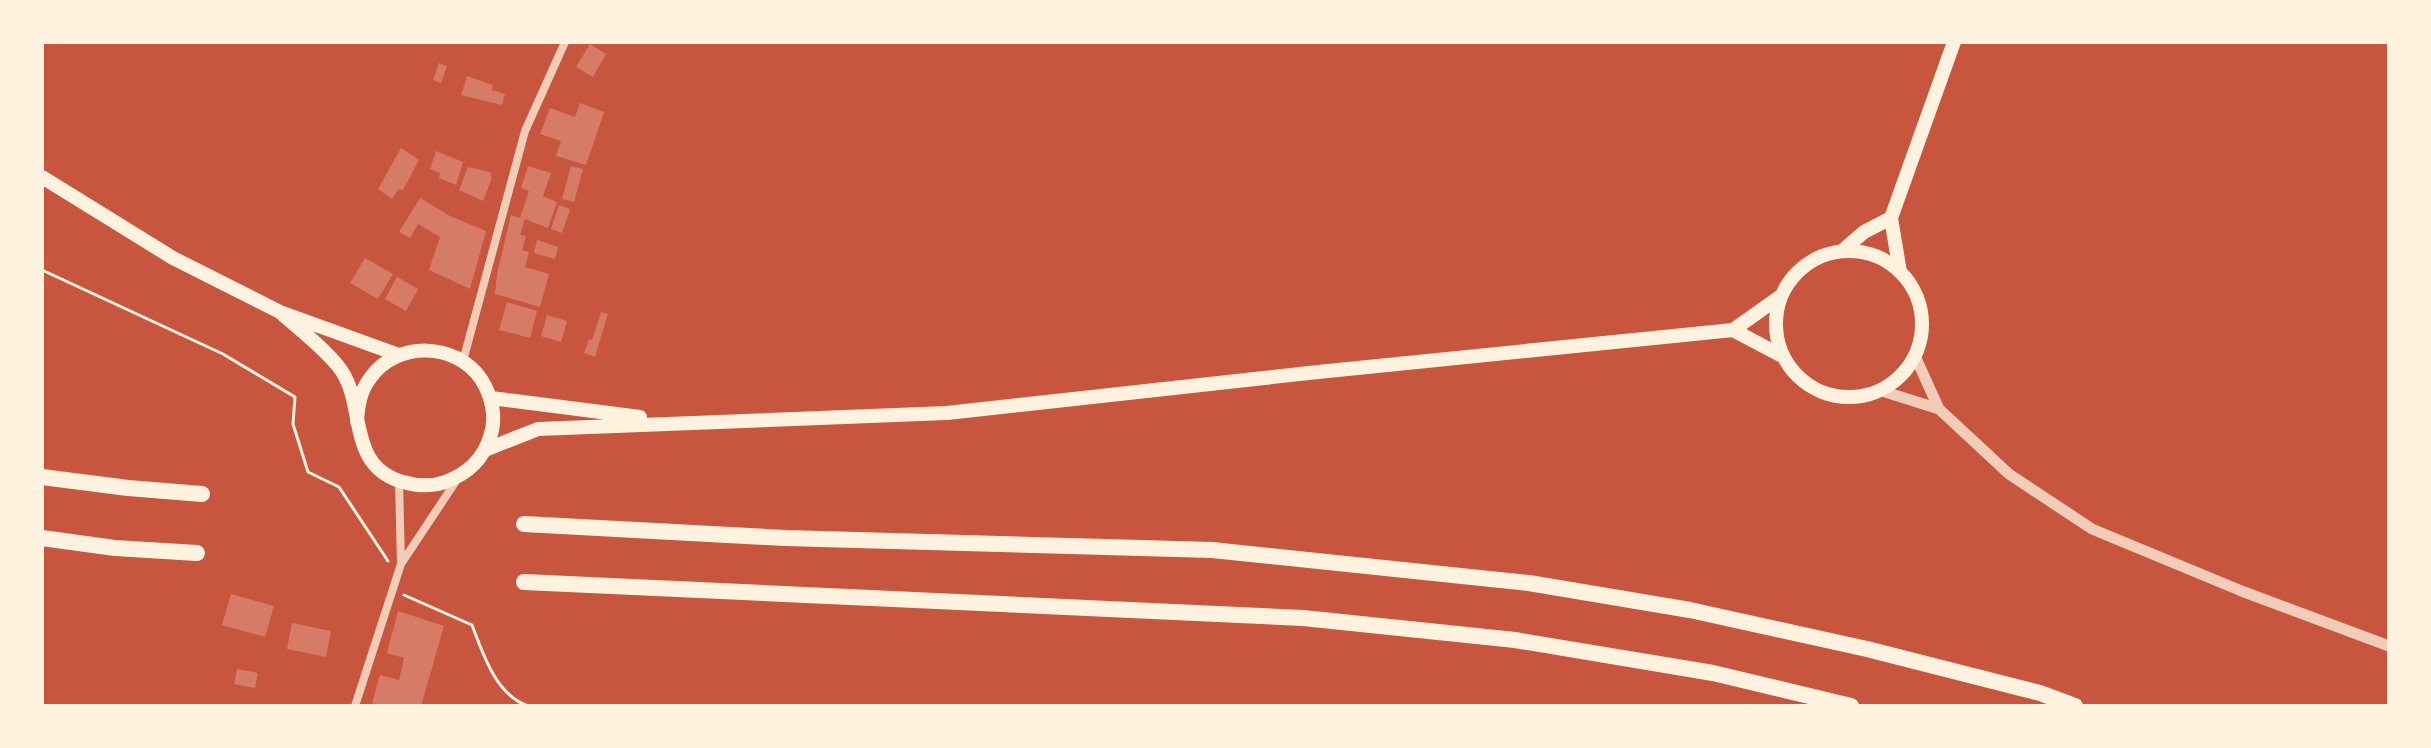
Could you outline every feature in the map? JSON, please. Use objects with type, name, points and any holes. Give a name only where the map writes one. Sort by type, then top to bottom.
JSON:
[{"type":"highway","points":[[42,474],[128,488],[202,494]]},
{"type":"highway","points":[[524,524],[801,538],[1212,550],[1529,583],[1690,610],[1867,649],[2040,693],[2075,706]]},
{"type":"highway","points":[[42,538],[115,548],[197,553]]},
{"type":"highway","points":[[524,582],[1303,618],[1530,642],[1713,673],[1851,706]]},
{"type":"main road","points":[[1900,272],[1891,218],[1954,42]]},
{"type":"main road","points":[[42,177],[173,258],[280,312],[399,355]]},
{"type":"main road","points":[[1842,251],[1864,232],[1891,218]]},
{"type":"main road","points":[[1842,251],[1863,252],[1883,259],[1900,272],[1914,290],[1921,311],[1920,341],[1915,356],[1900,376],[1879,390],[1859,396],[1839,396],[1819,390],[1799,377],[1784,357],[1777,337],[1776,316],[1781,296],[1791,279],[1805,265],[1842,251]]},
{"type":"main road","points":[[485,450],[538,429],[947,413],[1733,330],[1781,296]]},
{"type":"main road","points":[[280,312],[339,366],[351,388],[357,422],[361,441],[383,471],[399,481],[429,485],[458,478],[478,461],[493,425],[491,398],[480,377],[463,361],[442,352],[421,350],[399,355],[384,363],[363,389],[357,422]]},
{"type":"main road","points":[[1733,330],[1784,357]]},
{"type":"main road","points":[[491,398],[619,415],[717,421]]},
{"type":"street","points":[[463,361],[525,131],[565,42]]},
{"type":"street","points":[[1915,356],[1939,409],[2009,474],[2092,529],[2244,592],[2389,646]]},
{"type":"street","points":[[1879,390],[1939,409]]},
{"type":"street","points":[[355,706],[401,564],[458,478]]},
{"type":"street","points":[[399,481],[401,564]]},
{"type":"path","points":[[42,270],[223,354],[295,397],[293,424],[308,472],[339,487],[397,574]]},
{"type":"path","points":[[392,589],[472,625],[490,670],[518,702],[528,706]]},
{"type":"building","points":[[590,44],[606,54],[593,77],[576,67]]},
{"type":"building","points":[[439,63],[447,66],[441,83],[433,80]]},
{"type":"building","points":[[467,76],[493,85],[492,90],[505,94],[502,105],[461,95]]},
{"type":"building","points":[[580,103],[604,112],[586,165],[556,156],[561,141],[540,134],[550,108],[575,117]]},
{"type":"building","points":[[401,148],[419,160],[403,190],[399,189],[392,199],[378,189]]},
{"type":"building","points":[[436,151],[463,162],[456,185],[439,178],[440,173],[430,169]]},
{"type":"building","points":[[528,166],[551,173],[543,196],[557,202],[548,228],[525,219],[520,235],[526,236],[522,250],[529,252],[525,267],[549,274],[540,307],[495,294],[511,215],[520,218],[529,191],[521,188]]},
{"type":"building","points":[[571,166],[583,169],[574,202],[562,199]]},
{"type":"building","points":[[468,167],[490,172],[492,178],[483,201],[459,190]]},
{"type":"building","points":[[420,198],[450,216],[486,231],[470,289],[429,270],[440,237],[418,224],[410,238],[399,232]]},
{"type":"building","points":[[559,205],[570,209],[562,233],[551,229]]},
{"type":"building","points":[[537,240],[558,247],[555,259],[534,253]]},
{"type":"building","points":[[365,258],[393,274],[378,299],[350,283]]},
{"type":"building","points":[[397,277],[418,289],[406,311],[385,299]]},
{"type":"building","points":[[507,302],[537,311],[530,338],[499,330]]},
{"type":"building","points":[[601,312],[608,314],[595,357],[584,353],[589,339],[592,340]]},
{"type":"building","points":[[547,315],[567,321],[561,342],[541,336]]},
{"type":"building","points":[[231,594],[274,606],[265,637],[222,625]]},
{"type":"building","points":[[398,611],[444,626],[421,706],[374,706],[372,703],[380,675],[399,680],[404,658],[387,653]]},
{"type":"building","points":[[292,623],[331,631],[326,657],[287,649]]},
{"type":"building","points":[[237,669],[258,673],[255,688],[234,684]]}]
